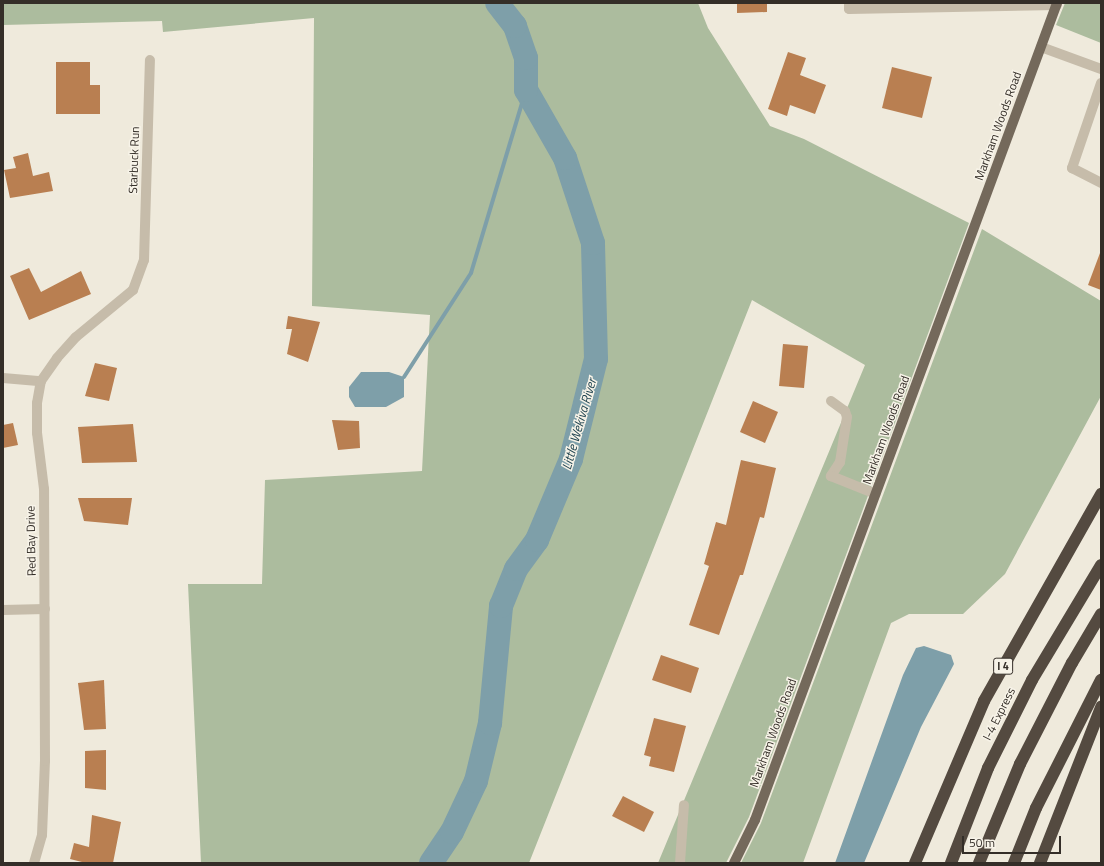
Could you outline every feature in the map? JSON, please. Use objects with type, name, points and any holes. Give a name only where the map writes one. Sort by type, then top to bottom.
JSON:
[{"type":"highway","name":"I 4","points":[[914,863],[984,701],[1101,494]]},
{"type":"highway","name":"I-4 Express","points":[[950,863],[988,768],[1029,686],[1101,565]]},
{"type":"highway","points":[[979,863],[1020,764],[1072,663],[1101,614]]},
{"type":"highway","points":[[1014,863],[1036,808],[1101,680]]},
{"type":"highway","points":[[1040,863],[1101,707]]},
{"type":"main road","name":"Markham Woods Road","points":[[734,863],[755,820],[1057,4]]},
{"type":"street","points":[[849,3],[849,9],[1057,4]]},
{"type":"street","points":[[1041,47],[1101,69]]},
{"type":"street","name":"Starbuck Run","points":[[41,381],[76,337],[133,290],[144,260],[150,60]]},
{"type":"street","points":[[1101,83],[1072,168],[1101,183]]},
{"type":"street","points":[[3,378],[41,381]]},
{"type":"street","name":"Red Bay Drive","points":[[34,863],[44,811],[44,489],[37,433],[41,381]]},
{"type":"street","points":[[831,401],[845,411],[847,417],[840,462],[831,476],[876,494]]},
{"type":"street","points":[[3,610],[45,609]]},
{"type":"street","points":[[680,863],[684,805]]},
{"type":"green space","points":[[3,3],[698,3],[708,28],[770,126],[804,139],[969,223],[749,817],[726,863],[658,863],[865,365],[752,300],[529,863],[201,863],[188,584],[262,584],[265,480],[422,471],[430,315],[312,306],[314,18],[163,32],[162,21],[3,25]]},
{"type":"green space","points":[[1065,3],[1101,3],[1101,43],[1056,25]]},
{"type":"green space","points":[[982,229],[1101,301],[1101,396],[1005,574],[963,614],[909,614],[891,623],[803,863],[741,863],[761,823]]},
{"type":"water","points":[[361,372],[389,372],[404,377],[404,397],[386,407],[355,407],[349,397],[349,387]]},
{"type":"water","points":[[924,646],[951,655],[954,664],[921,727],[864,863],[835,863],[903,675],[916,648]]},
{"type":"building","points":[[737,3],[767,3],[767,12],[737,13]]},
{"type":"building","points":[[788,52],[806,58],[800,75],[826,85],[815,114],[790,105],[787,116],[768,109]]},
{"type":"building","points":[[56,62],[90,62],[90,85],[100,85],[100,114],[56,114]]},
{"type":"building","points":[[892,67],[932,77],[922,118],[882,108]]},
{"type":"building","points":[[28,153],[33,176],[49,172],[53,191],[10,198],[4,170],[16,168],[13,157]]},
{"type":"building","points":[[1101,253],[1101,290],[1088,285]]},
{"type":"building","points":[[29,268],[41,292],[81,271],[91,294],[29,320],[10,276]]},
{"type":"building","points":[[288,316],[320,322],[308,362],[287,354],[292,329],[286,329]]},
{"type":"building","points":[[783,344],[808,346],[804,388],[779,386]]},
{"type":"building","points":[[95,363],[117,368],[109,401],[85,396]]},
{"type":"building","points":[[753,401],[778,412],[765,443],[740,432]]},
{"type":"building","points":[[332,420],[359,421],[360,448],[338,450]]},
{"type":"building","points":[[13,423],[18,445],[3,448],[3,425]]},
{"type":"building","points":[[133,424],[137,462],[82,463],[78,427]]},
{"type":"building","points":[[741,460],[776,468],[764,518],[760,517],[743,575],[740,575],[719,635],[689,625],[709,566],[704,564],[716,522],[726,525]]},
{"type":"building","points":[[78,498],[132,498],[128,525],[84,521]]},
{"type":"building","points":[[661,655],[699,668],[691,693],[652,680]]},
{"type":"building","points":[[104,680],[106,729],[84,730],[78,683]]},
{"type":"building","points":[[654,718],[686,726],[674,772],[649,766],[651,757],[644,755]]},
{"type":"building","points":[[106,750],[106,790],[85,788],[85,751]]},
{"type":"building","points":[[623,796],[654,812],[644,832],[612,816]]},
{"type":"building","points":[[92,815],[121,822],[113,863],[86,863],[70,859],[74,843],[89,847]]},
{"type":"waterway","name":"Little Wekiva River","points":[[431,863],[452,832],[476,781],[490,723],[501,606],[516,569],[537,540],[571,459],[596,359],[593,243],[565,158],[526,90],[526,58],[515,26],[497,3]]},
{"type":"waterway","points":[[404,377],[471,273],[526,90]]}]
